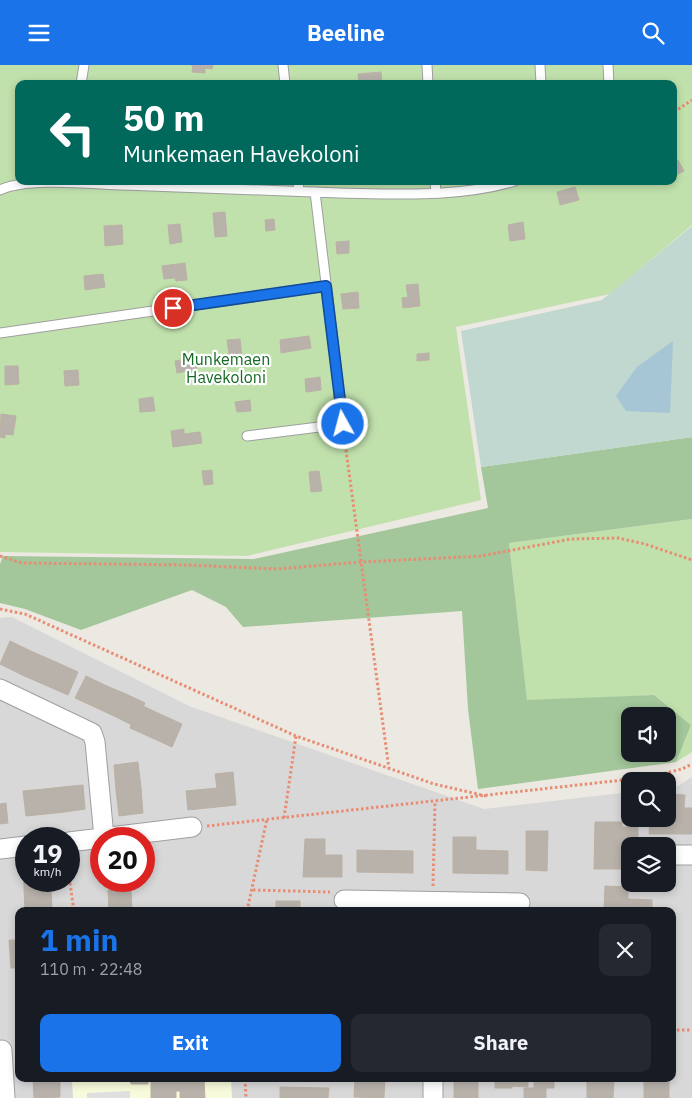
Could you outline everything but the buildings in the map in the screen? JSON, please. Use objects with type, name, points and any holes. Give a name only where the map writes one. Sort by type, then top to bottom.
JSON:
[{"type":"street","points":[[0,689],[92,733],[96,742],[103,827]]},
{"type":"street","points":[[155,831],[192,827]]},
{"type":"street","points":[[0,849],[15,847]]},
{"type":"street","points":[[676,855],[692,855]]},
{"type":"street","points":[[344,900],[433,906],[520,903]]},
{"type":"street","points":[[2,1050],[4,1098]]},
{"type":"street","points":[[433,1082],[433,1098]]},
{"type":"lane","points":[[82,80],[84,65]]},
{"type":"lane","points":[[283,65],[285,80]]},
{"type":"lane","points":[[427,65],[428,80]]},
{"type":"lane","points":[[540,65],[541,80]]},
{"type":"lane","points":[[608,65],[609,80]]},
{"type":"lane","points":[[0,190],[15,185]]},
{"type":"lane","points":[[142,185],[315,192],[436,193],[492,188],[502,185]]},
{"type":"lane","points":[[298,185],[299,191]]},
{"type":"lane","points":[[435,185],[436,193]]},
{"type":"lane","points":[[247,436],[343,424],[315,192]]},
{"type":"lane","points":[[0,333],[326,286]]},
{"type":"path","points":[[677,111],[692,100]]},
{"type":"path","points":[[343,424],[389,769]]},
{"type":"path","points":[[0,556],[22,563],[187,565],[277,569],[361,562],[481,556],[571,539],[618,537],[692,560]]},
{"type":"path","points":[[0,609],[25,614],[296,736],[389,769],[486,796]]},
{"type":"path","points":[[284,818],[296,736]]},
{"type":"path","points":[[192,827],[435,802],[650,777],[682,769],[692,764]]},
{"type":"path","points":[[433,906],[435,802]]},
{"type":"path","points":[[248,907],[267,819]]},
{"type":"path","points":[[253,890],[330,892],[344,900]]},
{"type":"path","points":[[71,892],[73,907]]},
{"type":"path","points":[[676,1030],[692,1030]]},
{"type":"path","points":[[245,1082],[246,1098]]},
{"type":"shaded area","points":[[692,226],[692,437],[481,467],[461,331],[602,300]]},
{"type":"shaded area","points":[[692,437],[692,519],[509,543],[527,700],[654,695],[669,707],[621,707],[621,762],[676,762],[478,789],[468,709],[462,611],[243,627],[226,607],[192,590],[81,630],[25,609],[0,603],[0,564],[3,556],[254,559],[488,508],[481,467]]},
{"type":"shaded area","points":[[12,617],[189,706],[484,809],[621,793],[621,827],[676,827],[676,786],[692,777],[692,1098],[0,1098],[0,618]]},
{"type":"shaded area","points":[[676,713],[691,725],[676,762]]},
{"type":"shaded area","points":[[72,1082],[231,1082],[232,1098],[73,1098]]},
{"type":"shaded area","points":[[130,1091],[130,1098],[87,1098],[87,1093]]},
{"type":"green space","name":"Munkemaen Havekoloni","points":[[0,65],[692,65],[692,225],[610,294],[456,327],[481,500],[247,556],[0,552]]},
{"type":"green space","points":[[692,519],[692,752],[676,762],[691,725],[676,713],[676,707],[669,707],[654,695],[527,701],[509,543]]},
{"type":"water","points":[[673,341],[670,413],[626,411],[616,396],[637,367]]},
{"type":"route","points":[[173,308],[326,286],[343,424]]}]
